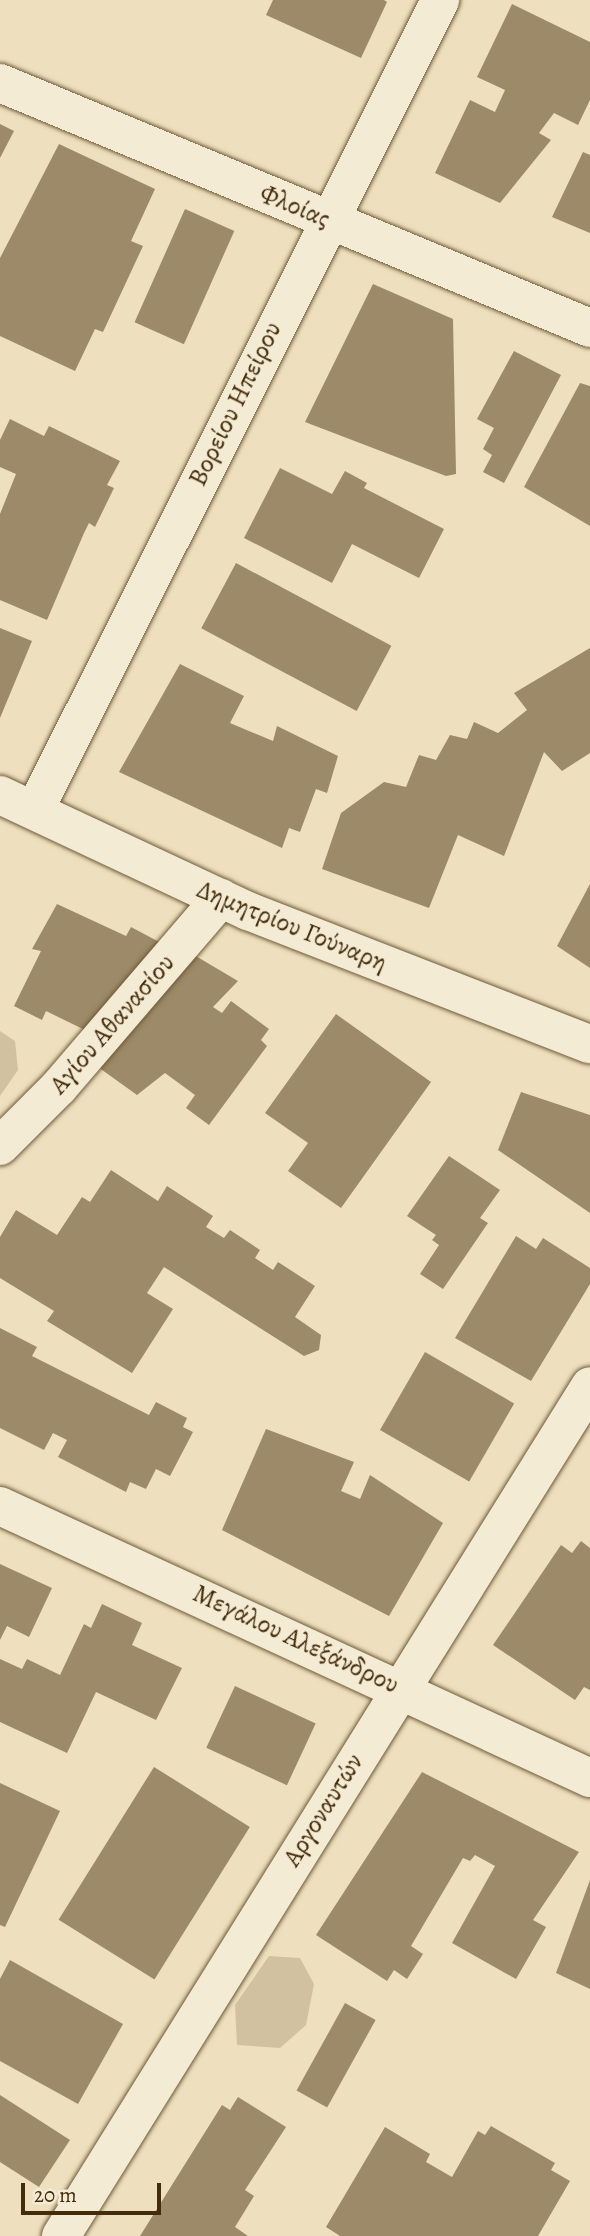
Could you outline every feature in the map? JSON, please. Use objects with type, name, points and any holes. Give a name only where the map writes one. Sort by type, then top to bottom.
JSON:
[{"type":"street","name":"Βορείου Ηπείρου","points":[[35,810],[326,219],[440,0]]},
{"type":"street","name":"Φλοίας","points":[[0,83],[590,328]]},
{"type":"street","name":"Δημητρίου Γούναρη","points":[[0,795],[221,898],[590,1044]]},
{"type":"street","name":"Αγίου Αθανασίου","points":[[0,1146],[59,1087],[221,898]]},
{"type":"street","name":"Αργοναυτών","points":[[61,2236],[399,1687],[590,1386]]},
{"type":"street","name":"Μεγάλου Αλεξάνδρου","points":[[0,1506],[399,1687],[590,1778]]},
{"type":"shaded area","points":[[0,1031],[15,1041],[18,1070],[0,1096]]},
{"type":"shaded area","points":[[269,1956],[300,1958],[314,1984],[306,2025],[280,2048],[237,2045],[235,2005]]},
{"type":"building","points":[[273,0],[387,2],[361,58],[266,15]]},
{"type":"building","points":[[512,4],[590,42],[590,100],[578,125],[554,113],[539,133],[551,140],[500,203],[435,173],[470,100],[495,112],[505,90],[477,77]]},
{"type":"building","points":[[0,124],[14,131],[0,158]]},
{"type":"building","points":[[59,144],[155,189],[131,241],[143,246],[103,332],[95,329],[75,371],[0,336],[0,258]]},
{"type":"building","points":[[583,152],[590,155],[590,233],[552,217]]},
{"type":"building","points":[[185,209],[234,231],[184,344],[135,322]]},
{"type":"building","points":[[373,284],[453,319],[456,474],[446,476],[305,422]]},
{"type":"building","points":[[514,351],[561,375],[504,483],[483,472],[492,455],[483,449],[494,428],[477,419]]},
{"type":"building","points":[[580,383],[590,386],[590,526],[524,487]]},
{"type":"building","points":[[10,419],[44,436],[49,426],[120,461],[107,485],[114,488],[95,527],[89,523],[47,620],[0,600],[0,514],[16,474],[0,467],[0,440]]},
{"type":"building","points":[[280,468],[332,494],[345,471],[367,483],[364,488],[444,529],[419,578],[352,544],[332,583],[244,538]]},
{"type":"building","points":[[236,563],[391,646],[357,711],[201,628]]},
{"type":"building","points":[[0,628],[32,641],[0,718]]},
{"type":"building","points":[[590,648],[590,753],[562,771],[544,752],[504,856],[458,835],[429,908],[322,869],[341,813],[384,782],[406,787],[419,755],[436,760],[450,735],[467,739],[474,722],[498,733],[527,710],[514,693]]},
{"type":"building","points":[[180,664],[244,696],[230,723],[273,741],[277,726],[338,756],[327,793],[316,789],[300,832],[289,828],[282,848],[119,772]]},
{"type":"building","points":[[590,884],[590,968],[557,946]]},
{"type":"building","points":[[57,904],[126,936],[131,927],[163,944],[91,1033],[46,1011],[42,1020],[14,1006],[41,951],[32,949]]},
{"type":"building","points":[[194,955],[238,981],[213,1007],[222,1013],[231,1001],[269,1029],[261,1040],[267,1046],[209,1125],[186,1108],[195,1095],[165,1073],[137,1095],[98,1067]]},
{"type":"building","points":[[336,1014],[431,1082],[341,1208],[288,1171],[308,1143],[265,1113]]},
{"type":"building","points":[[521,1092],[590,1115],[590,1213],[498,1150]]},
{"type":"building","points":[[449,1156],[500,1190],[480,1218],[488,1223],[443,1289],[420,1274],[439,1245],[432,1240],[436,1235],[407,1216]]},
{"type":"building","points":[[111,1170],[158,1201],[167,1186],[213,1216],[206,1227],[224,1238],[230,1230],[260,1250],[255,1258],[273,1270],[278,1262],[315,1286],[295,1317],[321,1335],[319,1350],[304,1356],[164,1267],[147,1293],[173,1309],[132,1373],[47,1321],[54,1311],[0,1278],[0,1237],[16,1210],[57,1235],[82,1197],[90,1202]]},
{"type":"building","points":[[516,1236],[536,1249],[543,1238],[590,1268],[590,1284],[531,1381],[455,1338]]},
{"type":"building","points":[[0,1328],[37,1347],[32,1356],[149,1415],[156,1402],[187,1418],[183,1427],[193,1432],[170,1476],[156,1469],[146,1489],[130,1482],[126,1492],[58,1457],[67,1440],[53,1433],[44,1450],[0,1428]]},
{"type":"building","points":[[425,1352],[514,1404],[469,1481],[380,1430]]},
{"type":"building","points":[[266,1429],[354,1462],[341,1491],[360,1499],[370,1475],[443,1523],[389,1616],[222,1530]]},
{"type":"building","points":[[581,1541],[590,1548],[590,1690],[584,1687],[575,1700],[493,1645],[561,1545],[572,1553]]},
{"type":"building","points":[[0,1564],[52,1588],[29,1637],[7,1626],[0,1640]]},
{"type":"building","points":[[102,1604],[142,1623],[132,1645],[182,1668],[156,1720],[96,1692],[67,1753],[0,1722],[0,1659],[22,1669],[27,1659],[60,1675],[84,1624],[91,1628]]},
{"type":"building","points":[[235,1686],[316,1724],[287,1785],[206,1748]]},
{"type":"building","points":[[154,1767],[250,1827],[154,1980],[59,1920]]},
{"type":"building","points":[[422,1772],[579,1852],[533,1920],[546,1927],[516,1979],[452,1943],[495,1866],[475,1855],[470,1861],[463,1858],[411,1946],[423,1954],[407,1979],[394,1970],[387,1981],[316,1935]]},
{"type":"building","points":[[0,1783],[60,1811],[5,1927],[0,1925]]},
{"type":"building","points":[[590,1880],[590,1989],[556,1973]]},
{"type":"building","points":[[10,1960],[123,2024],[78,2104],[0,2061],[0,1979]]},
{"type":"building","points":[[345,2003],[376,2020],[327,2107],[297,2090]]},
{"type":"building","points":[[0,2095],[70,2140],[39,2187],[0,2162]]},
{"type":"building","points":[[238,2097],[286,2127],[245,2190],[254,2196],[235,2227],[248,2236],[140,2236],[222,2105],[230,2110]]},
{"type":"building","points":[[491,2126],[555,2163],[551,2170],[570,2181],[538,2236],[340,2236],[326,2227],[385,2127],[430,2154],[426,2162],[452,2177],[478,2131],[485,2135]]}]
